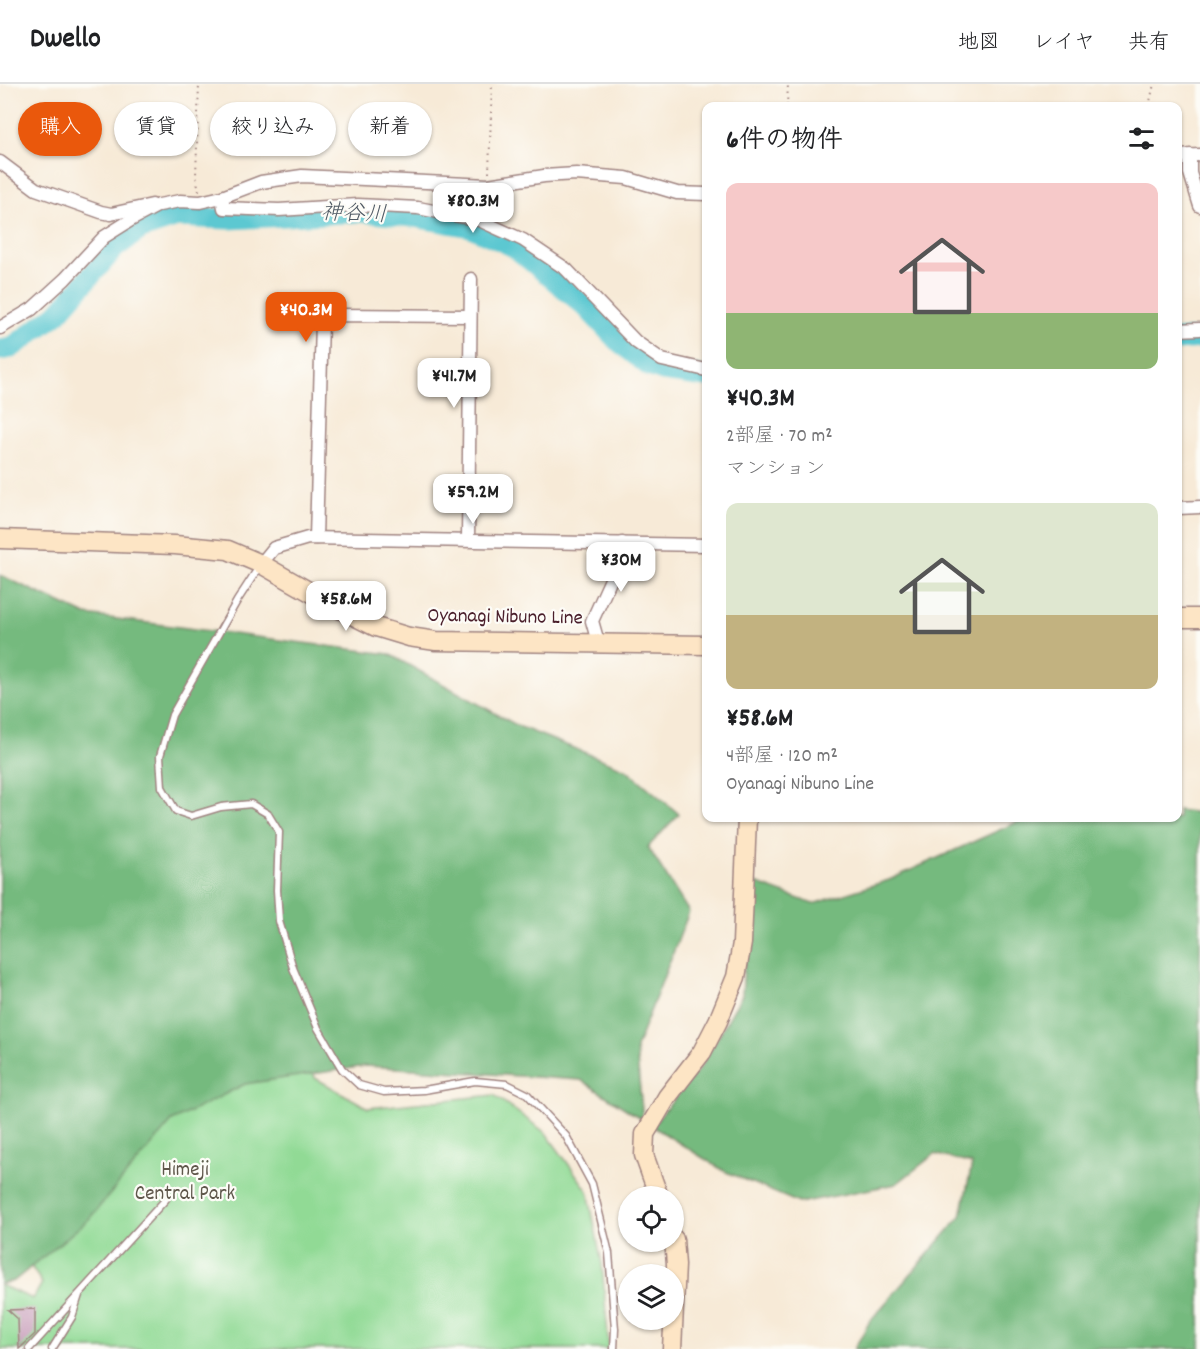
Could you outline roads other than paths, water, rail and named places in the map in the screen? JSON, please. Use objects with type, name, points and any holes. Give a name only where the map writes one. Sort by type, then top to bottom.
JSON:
[{"type":"main road","name":"Oyanagi Nibuno Line","points":[[0,539],[175,545],[228,550],[261,564],[376,627],[409,637],[436,641],[702,645]]},
{"type":"main road","points":[[1182,618],[1200,618]]},
{"type":"main road","points":[[655,1186],[644,1155],[645,1134],[667,1097],[702,1052],[736,977],[742,943],[747,822]]},
{"type":"main road","points":[[672,1349],[675,1252]]},
{"type":"street","points":[[1189,155],[1190,173],[1200,206]]},
{"type":"street","points":[[0,162],[36,189],[111,213],[151,204],[154,208]]},
{"type":"street","points":[[0,328],[32,309],[109,234],[131,220],[154,208],[180,201],[201,202],[222,197],[261,182],[302,176],[488,185],[544,176],[576,174],[626,178],[677,193],[702,194]]},
{"type":"street","points":[[222,197],[224,208],[279,210],[358,205],[418,208],[479,220],[523,240],[566,269],[636,342],[662,360],[702,369]]},
{"type":"street","points":[[109,234],[111,213]]},
{"type":"street","points":[[468,540],[471,279]]},
{"type":"street","points":[[316,538],[322,322],[333,315],[469,316]]},
{"type":"street","points":[[1182,330],[1200,329]]},
{"type":"street","points":[[1182,508],[1200,507]]},
{"type":"street","points":[[261,564],[274,548],[308,538],[702,545]]},
{"type":"street","points":[[598,642],[592,621],[616,566],[622,543]]},
{"type":"lane","points":[[261,564],[237,601],[172,715],[160,756],[162,787],[176,811],[191,816],[221,807],[251,804],[268,814],[279,832],[277,890],[279,921],[293,968],[318,1028],[342,1069],[360,1086],[384,1092],[424,1090],[475,1081],[507,1084],[527,1094],[566,1136],[592,1184],[609,1254],[615,1329],[614,1349]]},
{"type":"lane","points":[[29,1349],[166,1198]]},
{"type":"lane","points":[[52,1349],[72,1317],[81,1292]]},
{"type":"waterway","name":"神谷川","points":[[0,350],[11,348],[57,314],[115,248],[141,229],[177,217],[229,219],[363,212],[414,217],[471,227],[514,247],[585,306],[617,340],[649,366],[663,371],[702,376]]},
{"type":"waterway","name":"神谷川","points":[[1182,340],[1200,338]]},
{"type":"park label","name":"Himeji Central Park","points":[[185,1183]]}]
